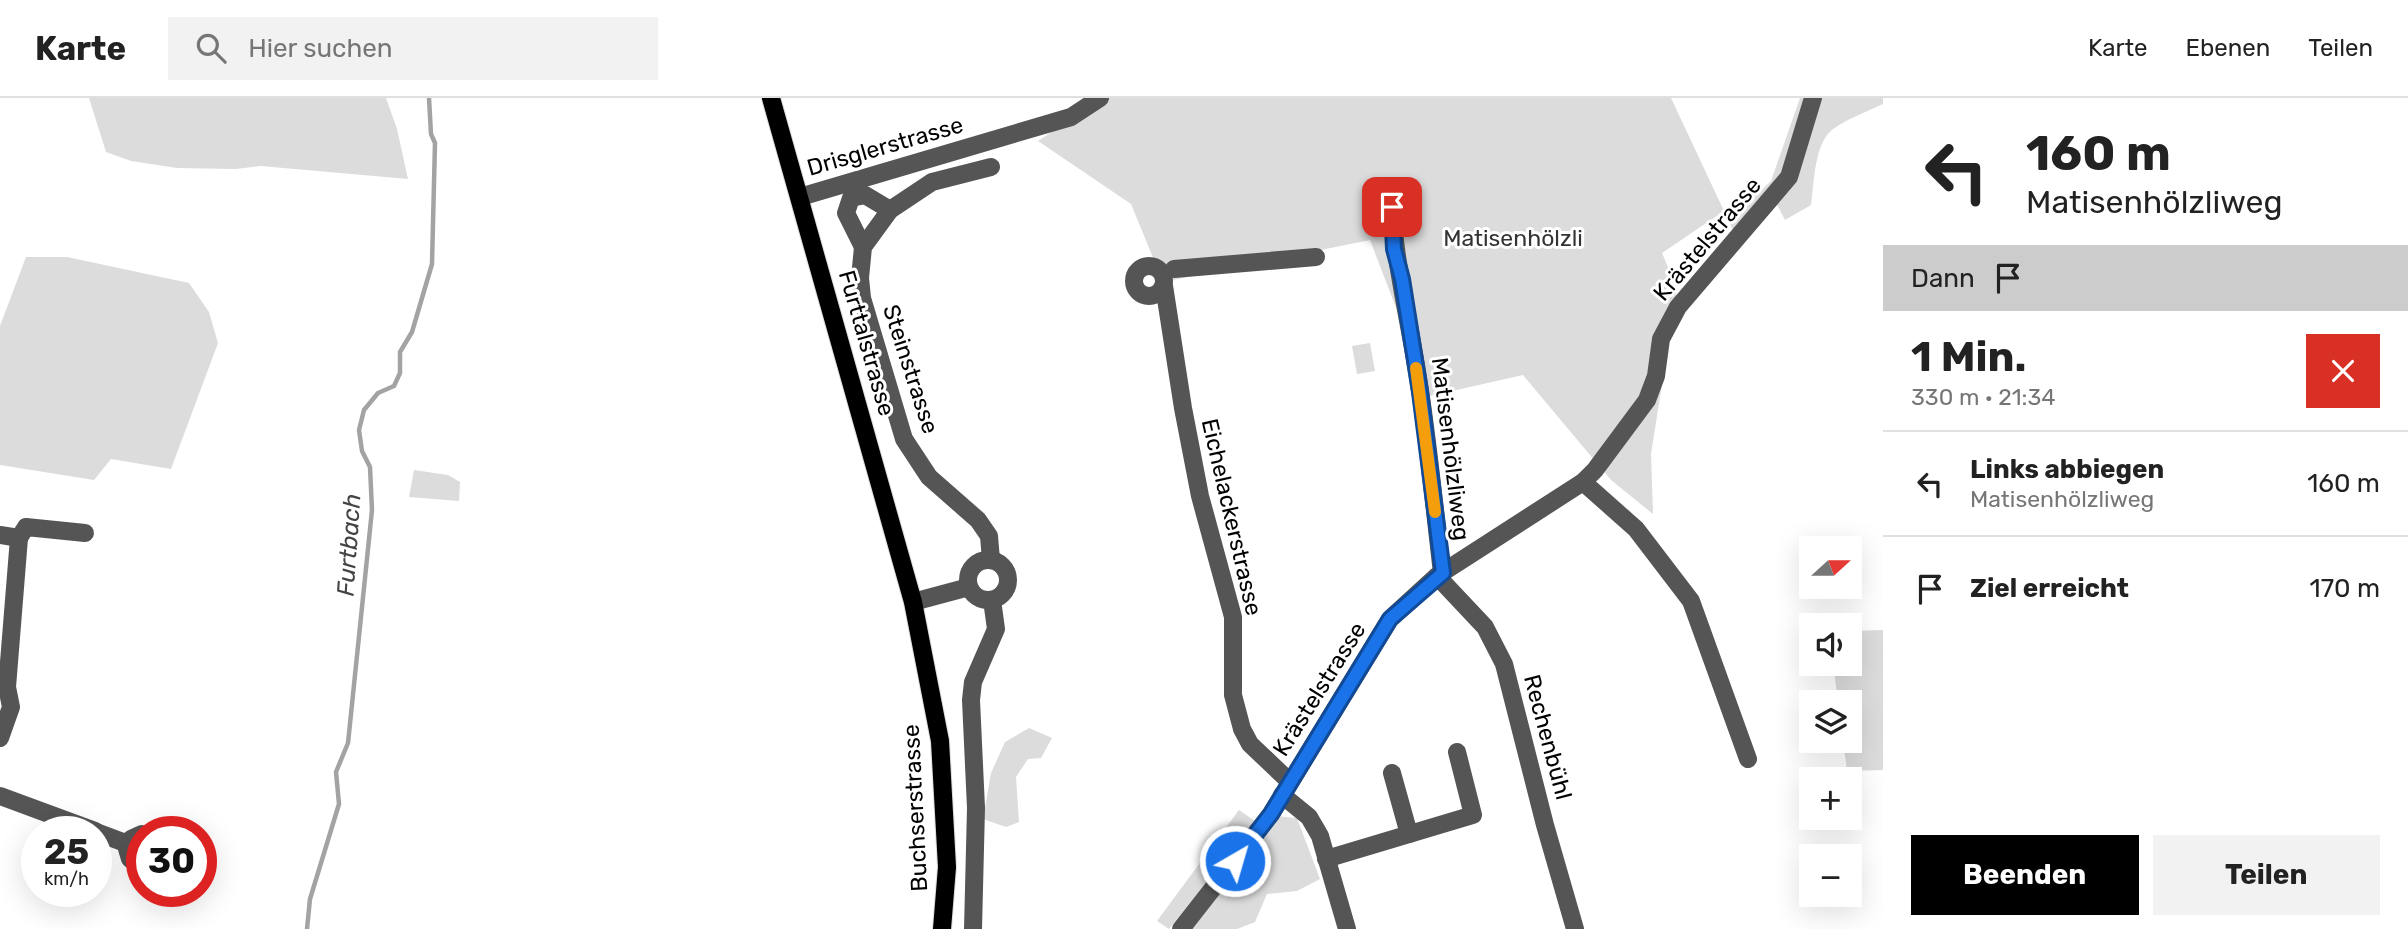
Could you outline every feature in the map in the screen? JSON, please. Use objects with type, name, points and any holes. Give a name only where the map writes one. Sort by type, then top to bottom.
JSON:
[{"type":"main road","name":"Furttalstrasse","points":[[771,98],[913,602]]},
{"type":"main road","name":"Buchserstrasse","points":[[913,602],[940,741],[947,867],[942,929]]},
{"type":"street","name":"Drisglerstrasse","points":[[800,197],[1071,117],[1100,98]]},
{"type":"street","name":"Krästelstrasse","points":[[1181,929],[1256,834],[1390,619],[1440,574],[1583,482],[1595,470],[1647,400],[1656,376],[1661,339],[1678,307],[1789,177],[1813,98]]},
{"type":"street","points":[[890,210],[865,195],[851,198],[846,213],[863,247],[890,210],[932,182],[991,167]]},
{"type":"street","name":"Matisenhölzliweg","points":[[1392,207],[1394,249],[1402,279],[1420,392],[1440,574]]},
{"type":"street","name":"Steinstrasse","points":[[863,247],[860,278],[862,298],[904,439],[929,477],[978,520],[989,536],[991,560],[1003,567],[1008,579],[1004,592],[992,600],[996,629],[973,682],[971,700],[976,808],[973,929]]},
{"type":"street","points":[[1174,269],[1315,257]]},
{"type":"street","name":"Eichelackerstrasse","points":[[1164,286],[1200,496],[1233,617],[1233,695],[1242,729],[1250,744],[1309,817],[1320,836],[1347,929]]},
{"type":"street","points":[[1583,482],[1636,528],[1691,601],[1748,759]]},
{"type":"street","points":[[0,738],[11,707],[3,685],[19,538],[26,527],[85,533]]},
{"type":"street","points":[[0,535],[19,538]]},
{"type":"street","points":[[991,560],[974,565],[969,574],[969,587],[978,598],[992,600]]},
{"type":"street","name":"Rechenbühl","points":[[1440,574],[1485,627],[1504,664],[1575,929]]},
{"type":"street","points":[[913,602],[969,587]]},
{"type":"street","points":[[1326,859],[1473,815],[1457,752]]},
{"type":"street","points":[[1392,773],[1409,834]]},
{"type":"street","points":[[0,796],[53,816]]},
{"type":"green space","points":[[89,98],[386,98],[397,129],[408,179],[261,166],[236,169],[177,168],[131,161],[106,152]]},
{"type":"green space","name":"Matisenhölzli","points":[[1102,98],[1671,98],[1724,211],[1662,253],[1677,289],[1651,454],[1653,514],[1611,480],[1523,375],[1430,396],[1370,240],[1163,282],[1131,204],[1038,141]]},
{"type":"green space","points":[[1800,98],[1883,98],[1883,104],[1846,121],[1823,141],[1817,158],[1811,205],[1785,220],[1773,197],[1735,236],[1729,221],[1771,181]]},
{"type":"green space","points":[[26,257],[67,257],[189,283],[209,312],[218,343],[171,469],[111,459],[94,480],[0,465],[0,326]]},
{"type":"green space","points":[[1370,343],[1375,371],[1357,374],[1352,346]]},
{"type":"green space","points":[[414,470],[448,475],[460,482],[459,501],[409,497]]},
{"type":"green space","points":[[1883,630],[1883,770],[1862,771],[1862,767],[1846,767],[1845,753],[1862,753],[1862,690],[1836,690],[1835,676],[1862,676],[1862,631]]},
{"type":"green space","points":[[1029,728],[1052,738],[1041,758],[1028,759],[1016,777],[1019,822],[1006,827],[983,819],[991,773],[1005,742]]},
{"type":"green space","points":[[1239,810],[1255,821],[1169,929],[1157,921]]},
{"type":"green space","points":[[1276,816],[1297,818],[1320,879],[1297,891],[1267,894],[1255,922],[1237,929],[1190,929]]},
{"type":"waterway","name":"Furtbach","points":[[307,929],[310,899],[339,804],[336,772],[348,743],[372,510],[370,467],[362,451],[359,430],[364,410],[378,393],[394,386],[400,373],[400,352],[412,332],[432,264],[435,143],[431,134],[429,98]]},
{"type":"slow traffic","points":[[1416,368],[1435,512]]},
{"type":"route","points":[[1235,861],[1271,814],[1390,619],[1443,573],[1420,392],[1402,279],[1394,249],[1392,207]]}]
